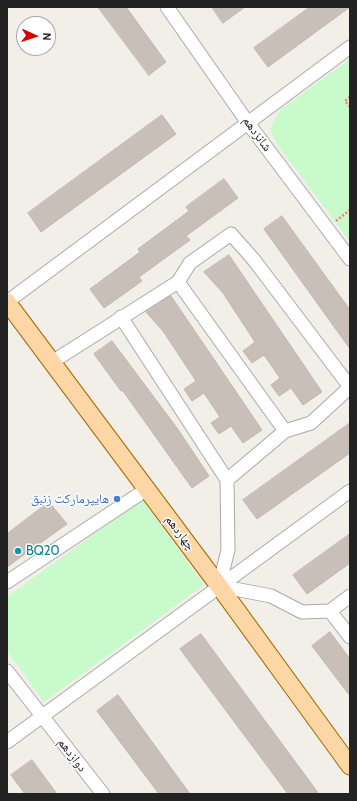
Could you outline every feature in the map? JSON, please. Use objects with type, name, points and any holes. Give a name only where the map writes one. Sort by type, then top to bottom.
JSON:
[{"type":"main road","name":"چهاردهم","points":[[7,302],[219,586],[350,766]]},
{"type":"street","name":"شانزدهم","points":[[167,7],[248,123],[350,259]]},
{"type":"street","points":[[7,302],[350,47]]},
{"type":"street","points":[[52,362],[178,282],[190,264],[231,234],[254,260],[350,388],[311,423],[285,431],[227,480]]},
{"type":"street","points":[[178,282],[285,431]]},
{"type":"street","points":[[121,317],[196,429],[227,480],[228,550],[219,586]]},
{"type":"street","points":[[7,582],[147,489]]},
{"type":"street","points":[[7,742],[350,491]]},
{"type":"street","points":[[219,586],[271,596],[302,612],[330,611],[350,596]]},
{"type":"street","points":[[330,611],[350,637]]},
{"type":"street","name":"دوازدهم","points":[[7,672],[103,794]]},
{"type":"path","points":[[350,97],[345,101],[350,107]]},
{"type":"path","points":[[326,227],[350,210]]},
{"type":"green space","points":[[350,59],[350,242],[277,144],[270,129],[279,111]]},
{"type":"green space","points":[[142,499],[204,585],[44,702],[7,651],[7,597]]},
{"type":"building","points":[[98,7],[126,7],[166,62],[149,75]]},
{"type":"building","points":[[212,7],[245,7],[223,23]]},
{"type":"building","points":[[310,7],[350,7],[268,67],[254,48]]},
{"type":"building","points":[[162,115],[176,134],[41,232],[28,213]]},
{"type":"building","points":[[224,179],[238,198],[186,236],[190,240],[139,277],[142,281],[104,308],[90,289],[140,252],[138,249],[189,211],[186,207]]},
{"type":"building","points":[[282,216],[350,310],[350,349],[264,229]]},
{"type":"building","points":[[229,255],[322,392],[303,405],[291,388],[279,396],[271,385],[280,378],[264,355],[252,363],[243,351],[255,342],[223,293],[204,272]]},
{"type":"building","points":[[171,296],[262,430],[243,443],[231,426],[219,434],[211,423],[220,417],[204,393],[192,401],[184,389],[196,381],[163,331],[146,312]]},
{"type":"building","points":[[112,341],[177,428],[209,476],[192,488],[123,391],[121,391],[94,354]]},
{"type":"building","points":[[350,423],[350,453],[257,519],[243,500]]},
{"type":"building","name":"BQ20","points":[[49,502],[67,524],[7,567],[7,534]]},
{"type":"building","points":[[350,534],[350,563],[307,594],[293,575]]},
{"type":"building","points":[[330,632],[350,659],[350,696],[312,646]]},
{"type":"building","points":[[201,634],[319,794],[288,794],[180,649]]},
{"type":"building","points":[[118,695],[190,794],[159,794],[97,711]]},
{"type":"building","points":[[32,760],[57,794],[25,794],[11,775]]},
{"type":"place","name":"هایپرمارکت زنبق","points":[[117,499]]},
{"type":"place","name":"BQ20","points":[[18,551]]}]
